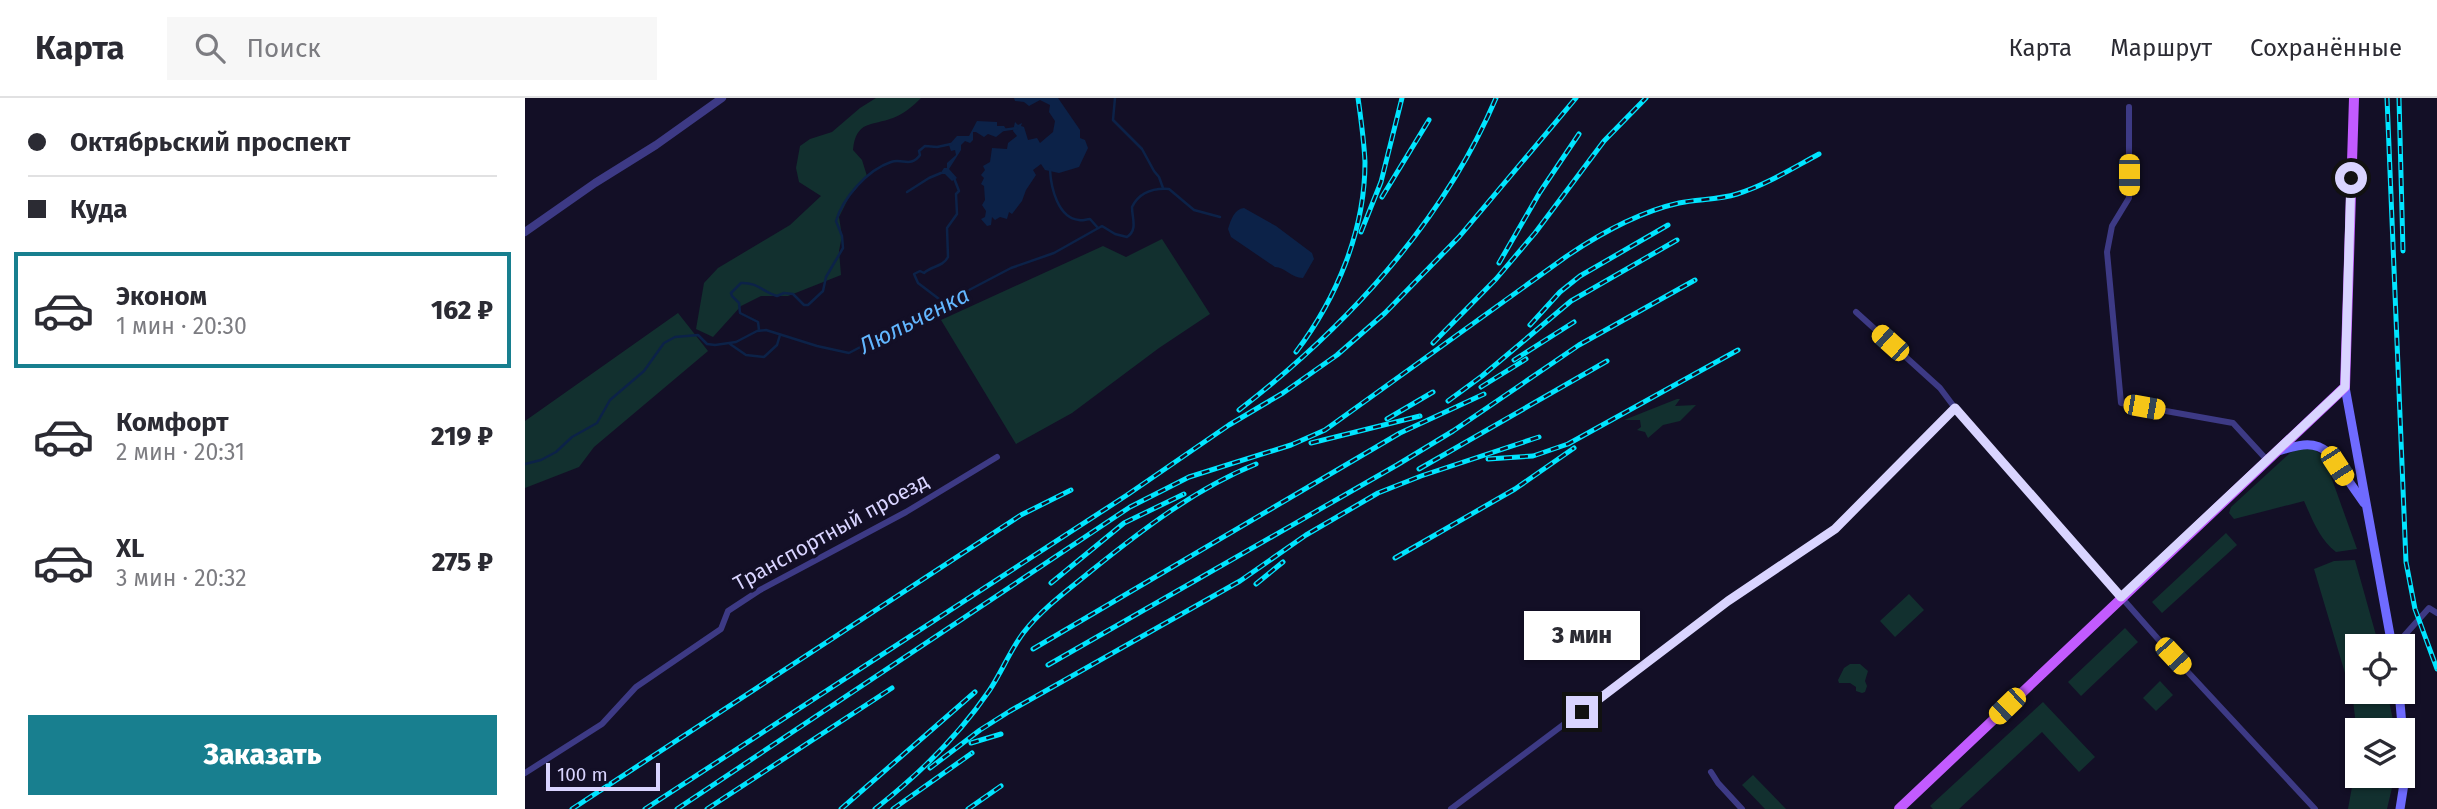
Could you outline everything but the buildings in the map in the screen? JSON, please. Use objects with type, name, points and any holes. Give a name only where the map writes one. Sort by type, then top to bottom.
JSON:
[{"type":"main road","points":[[2354,98],[2345,387],[2391,634]]},
{"type":"main road","points":[[1899,809],[2345,387]]},
{"type":"main road","points":[[2275,452],[2305,444],[2322,447],[2365,505]]},
{"type":"main road","points":[[2400,704],[2406,771],[2400,809]]},
{"type":"street","points":[[525,232],[722,98]]},
{"type":"street","points":[[2129,107],[2129,198],[2112,226],[2108,252],[2121,403],[2233,423],[2267,460]]},
{"type":"street","points":[[1856,312],[1940,388],[2121,597],[2315,809]]},
{"type":"street","points":[[1451,809],[1728,601],[1835,529],[1955,408]]},
{"type":"street","name":"Транспортный проезд","points":[[525,773],[608,719],[636,687],[720,629],[726,614],[733,606],[906,512],[997,457]]},
{"type":"street","points":[[2406,634],[2428,608],[2437,613]]},
{"type":"street","points":[[1711,772],[1742,809]]},
{"type":"green space","points":[[876,98],[921,98],[901,114],[866,126],[858,133],[853,150],[862,160],[867,176],[849,197],[839,217],[842,236],[839,251],[841,275],[788,296],[761,296],[741,306],[713,337],[696,329],[704,283],[718,268],[790,225],[821,196],[799,182],[796,168],[800,146],[810,139],[832,132]]},
{"type":"green space","points":[[1162,239],[1210,314],[1159,348],[1072,413],[1016,444],[941,320],[1103,246],[1126,257]]},
{"type":"green space","points":[[678,313],[708,351],[594,447],[579,467],[525,488],[525,421]]},
{"type":"green space","points":[[1680,399],[1675,406],[1696,405],[1680,421],[1663,425],[1648,438],[1645,432],[1637,430],[1641,427],[1640,420],[1624,420]]},
{"type":"green space","points":[[2313,448],[2324,457],[2357,549],[2336,552],[2330,547],[2317,529],[2304,501],[2234,519],[2229,513],[2231,507],[2290,453],[2298,449]]},
{"type":"green space","points":[[2226,533],[2237,545],[2162,613],[2152,602]]},
{"type":"green space","points":[[2355,560],[2376,634],[2345,634],[2345,673],[2314,569],[2334,561]]},
{"type":"green space","points":[[1909,594],[1924,610],[1895,637],[1880,621]]},
{"type":"green space","points":[[2125,628],[2138,642],[2081,696],[2068,682]]},
{"type":"green space","points":[[1850,664],[1860,664],[1868,671],[1865,692],[1856,691],[1856,687],[1850,683],[1839,683],[1844,668]]},
{"type":"green space","points":[[2160,681],[2173,695],[2156,711],[2143,698]]},
{"type":"green space","points":[[2043,702],[2095,757],[2079,772],[2042,732],[1959,809],[1933,809],[1930,806]]},
{"type":"green space","points":[[2353,704],[2390,704],[2393,718],[2355,718]]},
{"type":"green space","points":[[1753,775],[1786,809],[1765,809],[1742,785]]},
{"type":"green space","points":[[2352,788],[2392,788],[2387,809],[2348,809]]},
{"type":"water","points":[[1014,98],[1058,98],[1080,130],[1080,138],[1085,140],[1088,148],[1079,167],[1059,173],[1045,170],[1041,164],[1033,170],[1036,175],[1012,214],[1009,212],[1007,219],[1000,217],[995,220],[992,217],[991,225],[987,226],[981,219],[985,217],[986,211],[982,205],[985,200],[984,186],[981,184],[984,178],[981,175],[985,170],[983,166],[990,162],[992,148],[1007,149],[1008,143],[1017,136],[1013,131],[1015,122],[1018,125],[1022,123],[1028,140],[1037,138],[1040,143],[1053,132],[1055,121],[1049,112],[1050,105],[1040,100],[1029,106],[1015,101]]},
{"type":"water","points":[[977,121],[997,122],[997,126],[1004,126],[1006,129],[996,137],[988,134],[984,137],[973,132],[973,140],[970,143],[965,141],[961,145],[961,150],[949,169],[957,178],[952,181],[945,174],[940,174],[956,155],[949,145],[957,136],[969,136]]},
{"type":"water","points":[[1244,208],[1276,226],[1312,253],[1314,259],[1303,278],[1275,267],[1231,237],[1228,229],[1232,219],[1238,210]]},
{"type":"waterway","points":[[1115,98],[1113,120],[1142,149],[1163,188]]},
{"type":"waterway","points":[[1003,130],[1017,128]]},
{"type":"waterway","points":[[759,330],[758,322],[740,313],[739,303],[732,296],[731,293],[741,283],[751,284],[777,296],[784,293],[793,294],[804,305],[808,305],[823,291],[826,277],[843,248],[836,221],[844,203],[857,186],[882,166],[895,161],[910,162],[917,159],[919,151],[925,146],[951,144]]},
{"type":"waterway","points":[[1050,170],[1054,193],[1061,208],[1072,218],[1090,219],[1098,228]]},
{"type":"waterway","points":[[907,192],[941,173]]},
{"type":"waterway","points":[[943,302],[918,283],[914,274],[920,271],[924,273],[943,263],[948,257],[947,228],[957,214],[956,194],[959,191],[954,178]]},
{"type":"waterway","name":"Люльченка","points":[[525,464],[556,452],[572,437],[597,423],[610,400],[644,371],[664,343],[675,337],[698,335],[707,344],[715,345],[736,342],[757,331],[766,330],[849,353],[1011,268],[1054,253],[1102,226],[1127,237],[1133,227],[1132,207],[1138,198],[1147,192],[1169,189],[1194,210],[1220,217]]},
{"type":"waterway","points":[[730,344],[746,355],[764,357],[777,345],[780,335]]},
{"type":"railway","points":[[1296,352],[1336,286],[1354,238],[1364,187],[1365,162],[1358,98]]},
{"type":"railway","points":[[1361,232],[1381,182],[1402,98]]},
{"type":"railway","points":[[1239,410],[1316,344],[1387,270],[1448,188],[1474,144],[1496,98]]},
{"type":"railway","points":[[645,809],[1127,495],[1229,425],[1283,393],[1337,355],[1385,313],[1459,237],[1576,98]]},
{"type":"railway","points":[[1433,343],[1496,279],[1535,233],[1604,141],[1646,98]]},
{"type":"railway","points":[[2387,98],[2406,562],[2415,609],[2437,669]]},
{"type":"railway","points":[[2399,98],[2403,251]]},
{"type":"railway","points":[[1382,197],[1429,120]]},
{"type":"railway","points":[[1499,263],[1540,192],[1579,134]]},
{"type":"railway","points":[[677,809],[1130,507],[1189,477],[1291,445],[1325,430],[1593,239],[1621,224],[1664,207],[1730,196],[1748,190],[1819,154]]},
{"type":"railway","points":[[1530,325],[1560,292],[1580,276],[1668,225]]},
{"type":"railway","points":[[1448,401],[1571,301],[1677,240]]},
{"type":"railway","points":[[1048,665],[1397,465],[1453,431],[1579,345],[1695,280]]},
{"type":"railway","points":[[1514,360],[1574,322]]},
{"type":"railway","points":[[1488,459],[1533,456],[1568,444],[1738,350]]},
{"type":"railway","points":[[1481,387],[1526,359]]},
{"type":"railway","points":[[1419,469],[1607,361]]},
{"type":"railway","points":[[1387,419],[1433,392]]},
{"type":"railway","points":[[1033,649],[1400,433],[1484,394]]},
{"type":"railway","points":[[1311,443],[1420,416]]},
{"type":"railway","points":[[930,768],[1010,711],[1240,581],[1306,535],[1378,493],[1539,437]]},
{"type":"railway","points":[[1395,558],[1515,489],[1574,448]]},
{"type":"railway","points":[[875,809],[922,769],[951,739],[989,691],[1019,639],[1047,607],[1110,556],[1190,498],[1256,464]]},
{"type":"railway","points":[[572,809],[1021,515],[1071,490]]},
{"type":"railway","points":[[1051,583],[1124,523],[1184,494]]},
{"type":"railway","points":[[1256,584],[1283,562]]},
{"type":"railway","points":[[707,809],[892,688]]},
{"type":"railway","points":[[841,809],[975,692]]},
{"type":"railway","points":[[971,743],[1001,734]]},
{"type":"railway","points":[[893,809],[972,753]]},
{"type":"railway","points":[[968,809],[1001,786]]},
{"type":"route","points":[[1582,712],[1728,601],[1835,529],[1955,408],[2121,597],[2345,387],[2351,178]]}]
